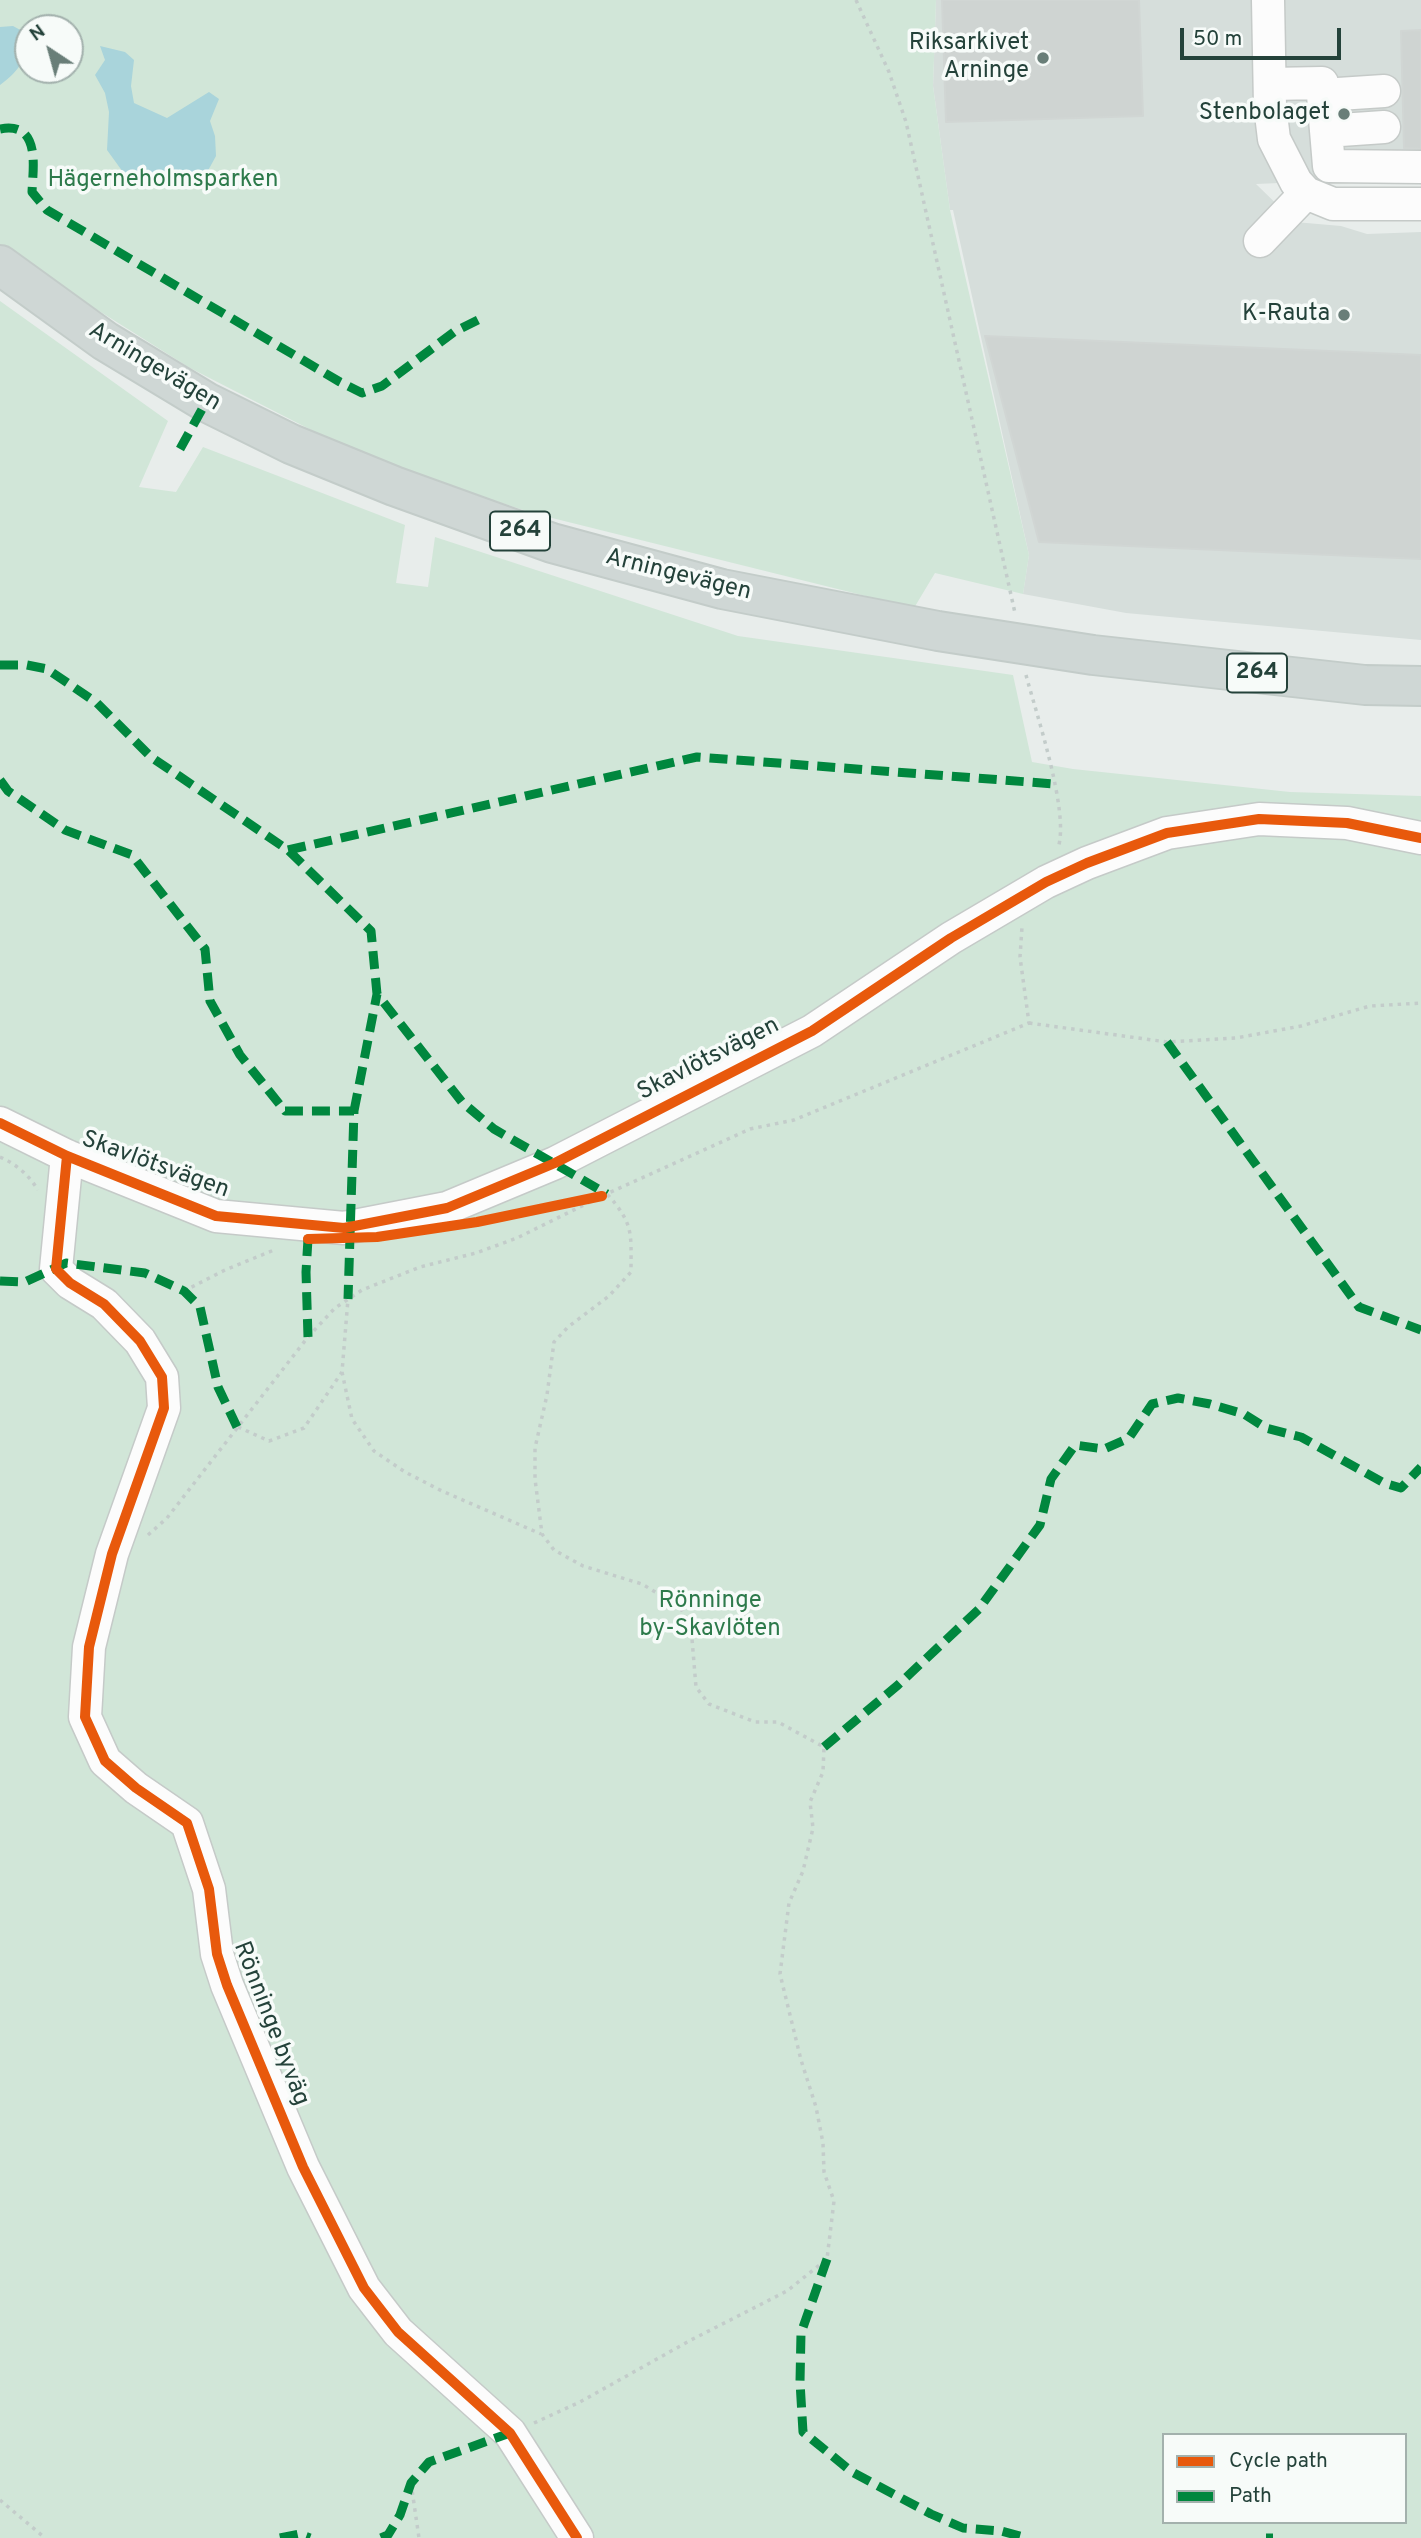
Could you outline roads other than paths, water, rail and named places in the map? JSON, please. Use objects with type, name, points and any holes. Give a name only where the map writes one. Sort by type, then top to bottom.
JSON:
[{"type":"main road","name":"Arningevägen","points":[[0,265],[105,341],[206,402],[291,444],[394,486],[552,543],[722,589],[937,631],[1107,656],[1365,685],[1421,686]]},
{"type":"street","points":[[1268,0],[1270,106],[1274,139],[1296,182],[1307,193],[1333,204],[1421,204]]},
{"type":"street","points":[[1271,84],[1322,83],[1329,166],[1421,167]]},
{"type":"street","points":[[1323,95],[1384,92]]},
{"type":"street","points":[[1326,131],[1384,127]]},
{"type":"street","points":[[1259,241],[1307,193]]},
{"type":"street","name":"Skavlötsvägen","points":[[0,1123],[67,1156],[216,1216],[344,1228],[446,1208],[555,1163],[812,1031],[951,938],[1046,882],[1098,858],[1167,833],[1259,819],[1347,823],[1421,838]]},
{"type":"street","name":"Rönninge byväg","points":[[67,1156],[56,1269],[69,1283],[104,1304],[140,1341],[162,1377],[164,1408],[114,1549],[89,1647],[85,1717],[105,1761],[136,1788],[187,1824],[209,1889],[217,1954],[227,1985],[303,2167],[364,2288],[398,2332],[510,2434],[577,2538]]},
{"type":"water","points":[[0,27],[14,27],[14,73],[0,85]]},
{"type":"water","points":[[100,46],[125,52],[134,60],[131,86],[134,103],[167,118],[209,92],[219,99],[210,121],[215,136],[216,156],[205,176],[179,184],[152,187],[128,179],[107,150],[109,112],[105,93],[95,75],[105,60]]},
{"type":"place","name":"Riksarkivet Arninge","points":[[1043,58]]},
{"type":"place","name":"Stenbolaget","points":[[1344,114]]},
{"type":"place","name":"K-Rauta","points":[[1344,315]]},
{"type":"park label","name":"Hägerneholmsparken","points":[[163,181]]},
{"type":"park label","name":"Rönninge by-Skavlöten","points":[[710,1616]]}]
